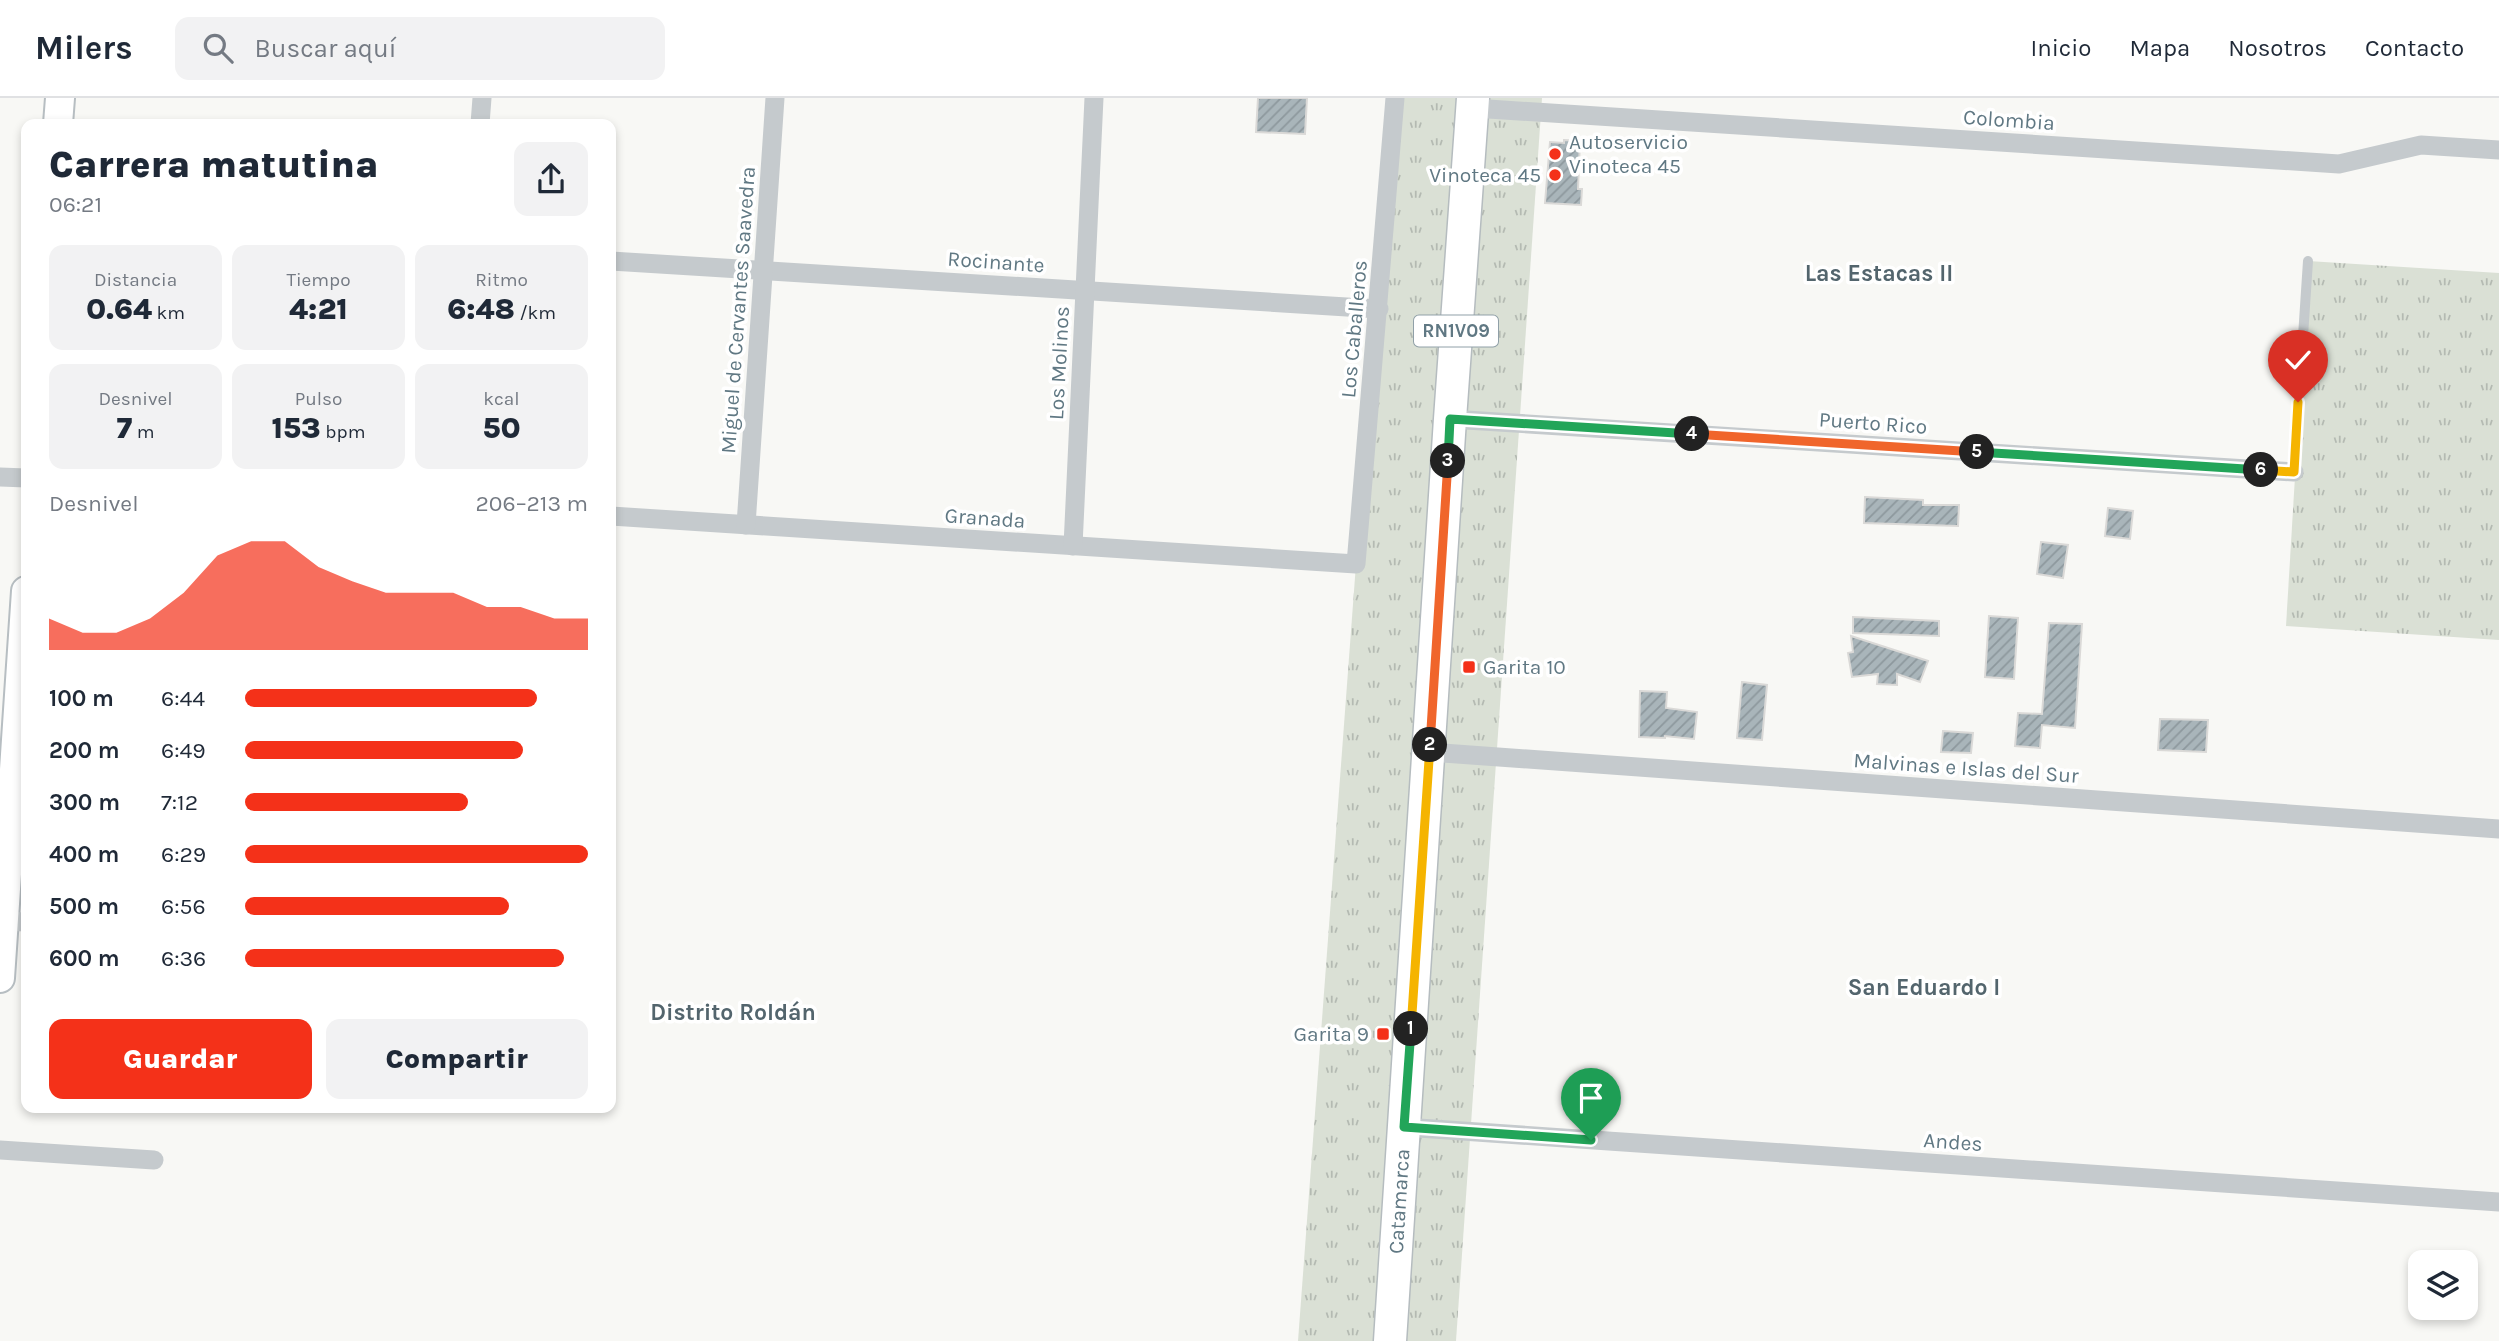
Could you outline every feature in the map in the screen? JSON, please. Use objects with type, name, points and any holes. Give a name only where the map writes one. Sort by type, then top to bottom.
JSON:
[{"type":"main road","name":"Catamarca","points":[[1390,1341],[1473,103]]},
{"type":"street","points":[[58,119],[60,98]]},
{"type":"street","points":[[480,119],[482,98]]},
{"type":"street","name":"Miguel de Cervantes Saavedra","points":[[746,525],[775,98]]},
{"type":"street","name":"Los Molinos","points":[[1073,546],[1094,98]]},
{"type":"street","name":"Los Caballeros","points":[[1356,564],[1395,98]]},
{"type":"street","name":"Colombia","points":[[1473,103],[2339,164],[2421,145],[2499,150]]},
{"type":"street","name":"Rocinante","points":[[616,261],[1379,309]]},
{"type":"street","name":"Puerto Rico","points":[[1450,419],[2294,472]]},
{"type":"street","points":[[0,477],[21,478]]},
{"type":"street","name":"Granada","points":[[616,516],[1356,564]]},
{"type":"street","points":[[0,978],[10,921],[15,698],[21,640]]},
{"type":"street","name":"Malvinas e Islas del Sur","points":[[1429,752],[2499,829]]},
{"type":"street","name":"Andes","points":[[1404,1127],[2499,1202]]},
{"type":"street","points":[[0,1150],[154,1160]]},
{"type":"lane","points":[[2294,472],[2308,261]]},
{"type":"green space","points":[[1395,98],[1542,98],[1456,1341],[1298,1341],[1356,564]]},
{"type":"green space","points":[[2308,261],[2499,273],[2499,640],[2286,626]]},
{"type":"building","points":[[1258,98],[1307,98],[1305,134],[1256,132]]},
{"type":"building","points":[[1564,140],[1580,141],[1578,189],[1582,189],[1581,205],[1545,203],[1550,142],[1564,143]]},
{"type":"building","points":[[1865,497],[1923,500],[1923,505],[1959,505],[1958,526],[1864,523]]},
{"type":"building","points":[[2108,508],[2133,511],[2130,539],[2105,536]]},
{"type":"building","points":[[2041,542],[2068,545],[2063,578],[2037,574]]},
{"type":"building","points":[[1989,616],[2018,618],[2014,679],[1985,677]]},
{"type":"building","points":[[1853,617],[1939,621],[1939,636],[1853,633]]},
{"type":"building","points":[[2049,623],[2082,624],[2075,728],[2042,725],[2040,748],[2015,746],[2018,713],[2042,714]]},
{"type":"building","points":[[1851,636],[1928,661],[1920,682],[1897,674],[1897,685],[1877,684],[1878,674],[1852,677],[1848,653],[1853,652]]},
{"type":"building","points":[[1742,682],[1767,685],[1762,740],[1737,738]]},
{"type":"building","points":[[1640,691],[1667,692],[1666,708],[1697,712],[1694,739],[1639,737]]},
{"type":"building","points":[[2160,719],[2208,720],[2206,752],[2158,750]]},
{"type":"building","points":[[1943,731],[1973,733],[1971,753],[1941,752]]},
{"type":"place","name":"Autoservicio Vinoteca 45","points":[[1555,154]]},
{"type":"place","name":"Vinoteca 45","points":[[1555,175]]},
{"type":"place","name":"Garita 10","points":[[1469,667]]},
{"type":"place","name":"Garita 9","points":[[1383,1034]]},
{"type":"district","name":"Las Estacas II","points":[[1879,273]]},
{"type":"district","name":"San Eduardo I","points":[[1924,987]]},
{"type":"district","name":"Distrito Roldán","points":[[733,1012]]},
{"type":"route","points":[[1591,1140],[1404,1127],[1450,419],[2294,472],[2298,402]]}]
